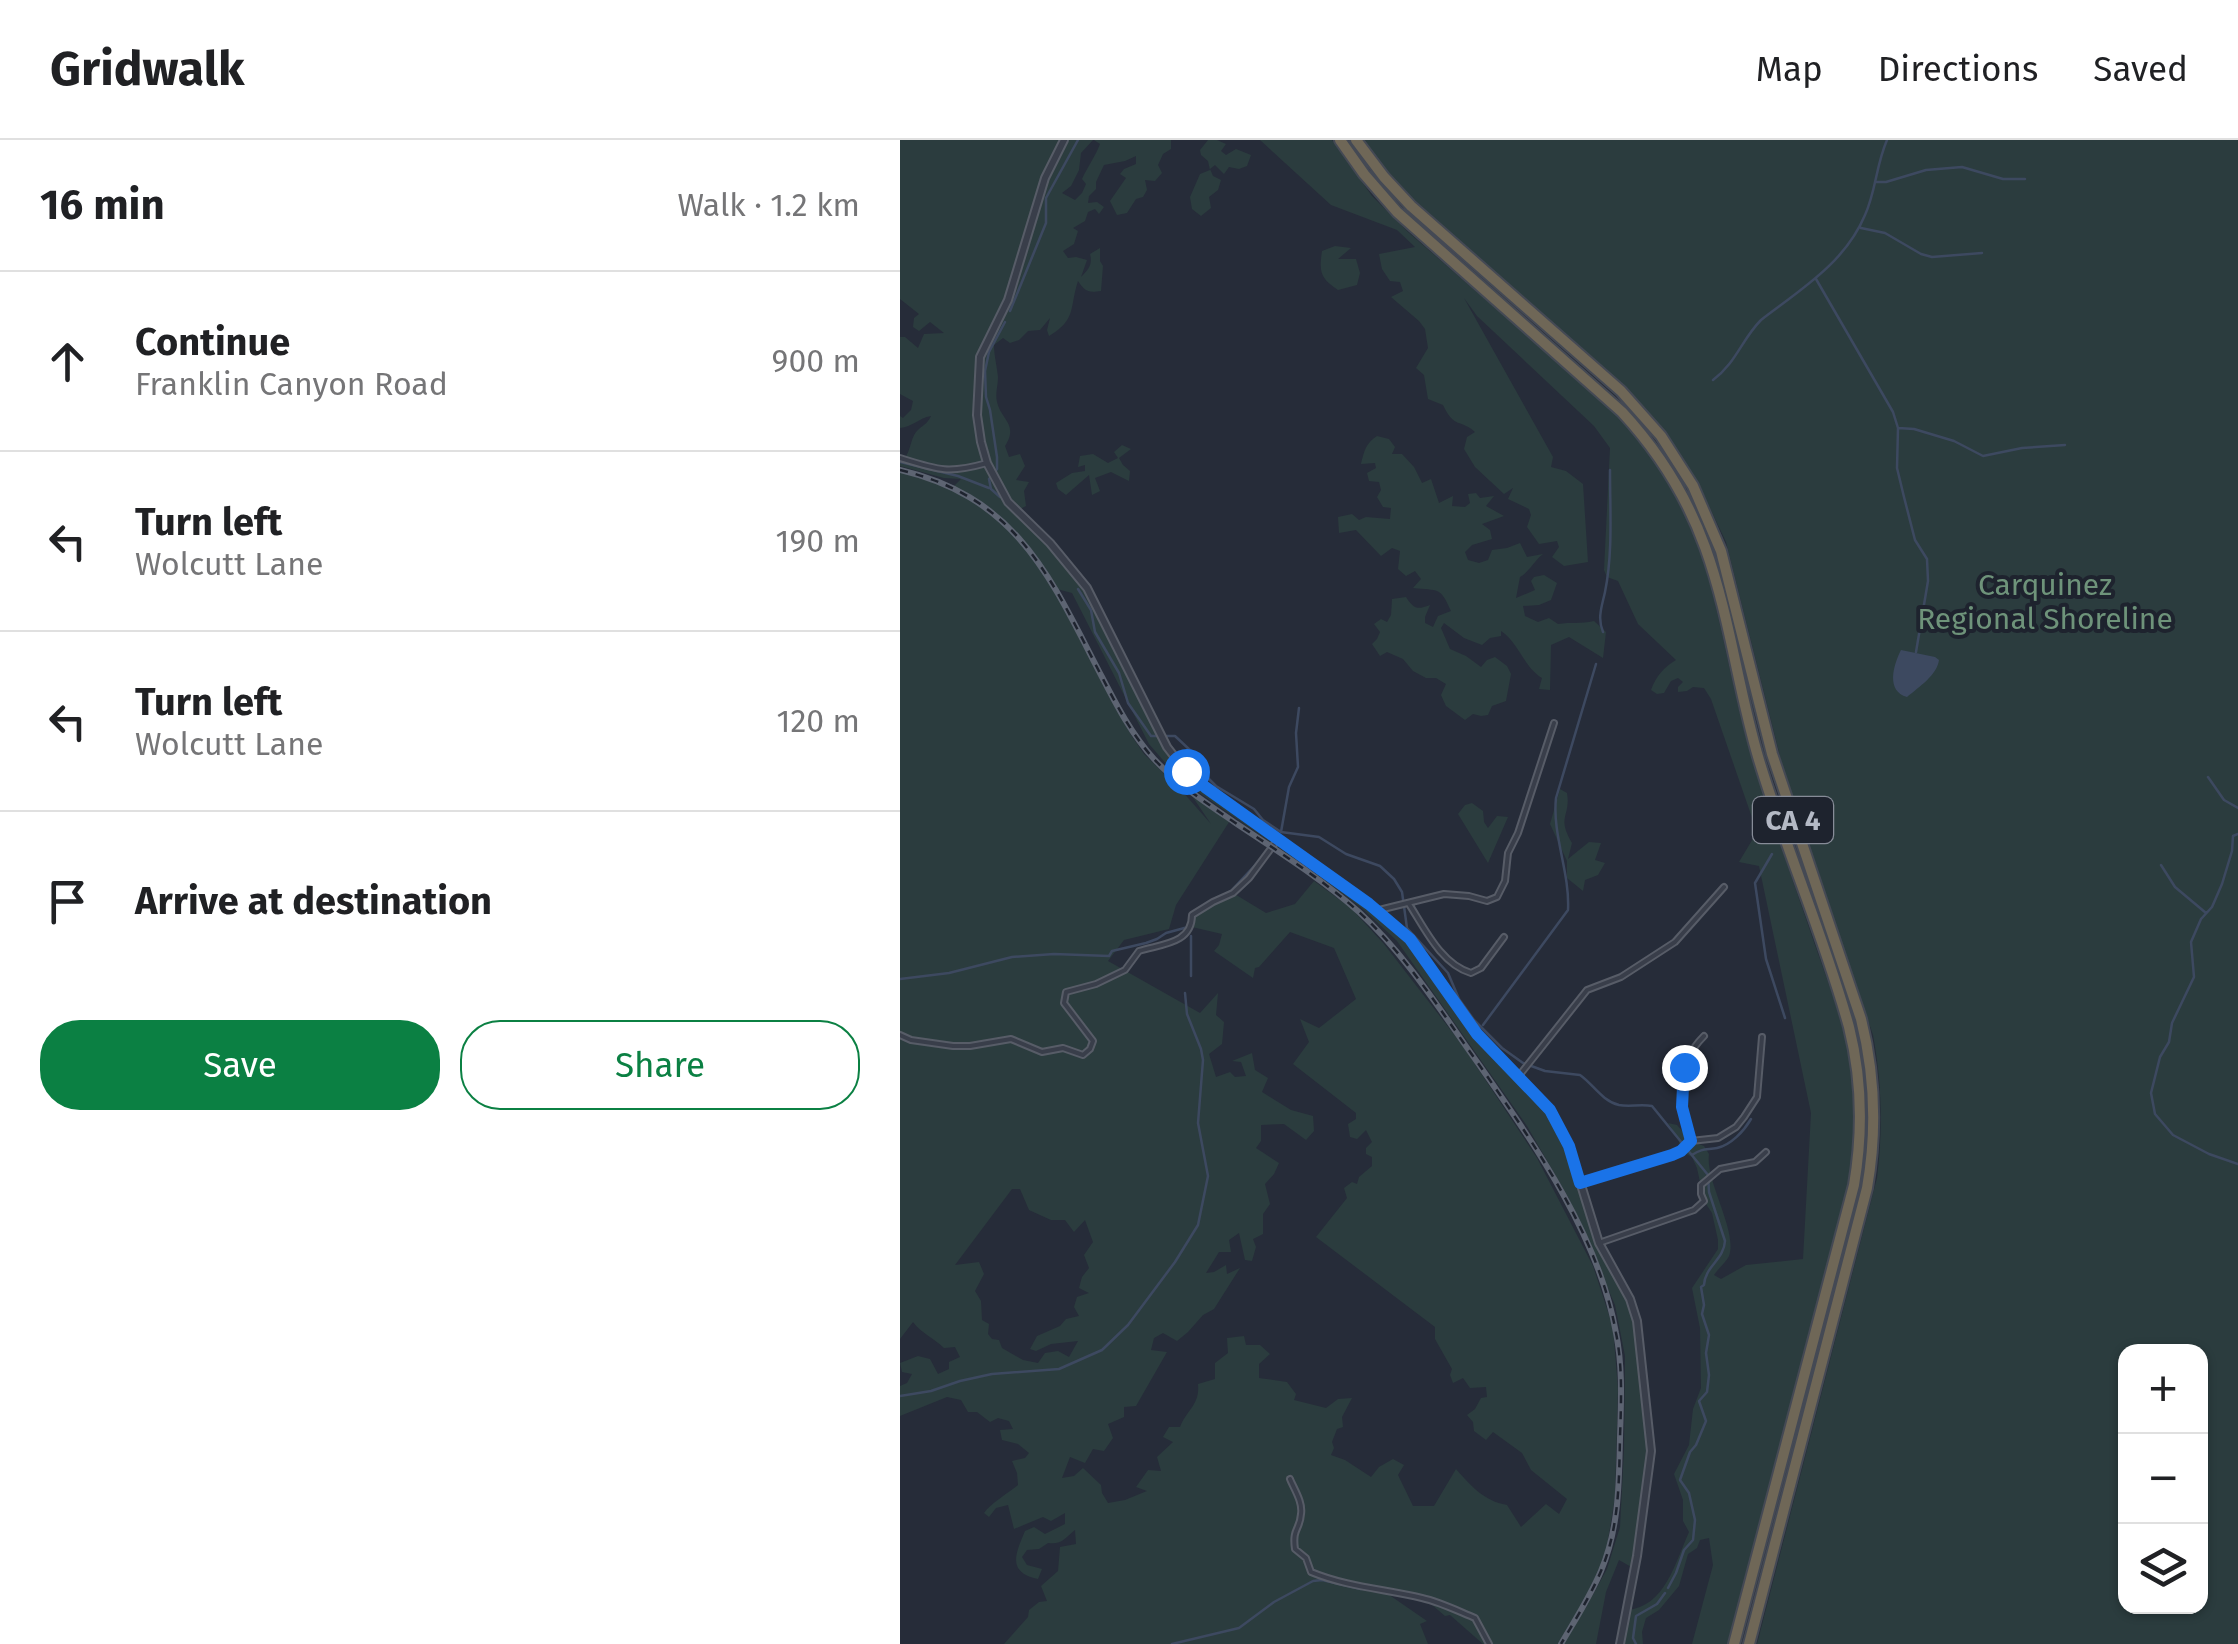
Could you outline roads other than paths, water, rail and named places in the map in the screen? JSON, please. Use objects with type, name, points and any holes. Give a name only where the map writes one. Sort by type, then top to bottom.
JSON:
[{"type":"highway","name":"CA 4","points":[[1340,140],[1370,182],[1404,218],[1622,412],[1648,442],[1675,484],[1698,528],[1711,566],[1759,760],[1849,1027],[1860,1106],[1854,1185],[1734,1644]]},
{"type":"highway","name":"CA 4","points":[[1356,140],[1404,199],[1621,391],[1660,436],[1693,486],[1724,560],[1772,754],[1861,1019],[1874,1098],[1868,1188],[1750,1644]]},
{"type":"street","points":[[1064,140],[1045,178],[1008,300],[980,357],[977,416],[987,463],[1008,502],[1050,543],[1087,588],[1176,760],[1197,781],[1377,910],[1410,939],[1477,1034],[1550,1110],[1569,1146],[1599,1243],[1630,1299],[1637,1321],[1651,1451],[1638,1556],[1620,1644]]},
{"type":"street","points":[[900,458],[938,470],[958,471],[987,463]]},
{"type":"street","points":[[1377,910],[1444,894],[1486,902],[1497,897],[1505,881],[1508,853],[1554,723]]},
{"type":"street","points":[[900,1036],[953,1046],[1011,1039],[1042,1052],[1063,1048],[1084,1055],[1093,1041],[1064,1003],[1066,992],[1125,970],[1138,950],[1184,938],[1192,927],[1192,915],[1232,894],[1278,839]]},
{"type":"street","points":[[1518,1077],[1587,990],[1621,976],[1676,942],[1724,887]]},
{"type":"street","points":[[1408,903],[1456,969],[1471,973],[1481,968],[1504,937]]},
{"type":"street","points":[[1691,1141],[1682,1107],[1684,1067],[1691,1049],[1704,1036]]},
{"type":"street","points":[[1580,1183],[1681,1151],[1691,1141],[1718,1138],[1736,1127],[1757,1097],[1762,1037]]},
{"type":"street","points":[[1599,1243],[1694,1210],[1704,1201],[1701,1185],[1720,1169],[1755,1162],[1766,1152]]},
{"type":"street","points":[[1290,1479],[1302,1516],[1293,1534],[1296,1549],[1306,1558],[1311,1572],[1381,1592],[1424,1598],[1475,1618],[1489,1644]]},
{"type":"water","points":[[1901,650],[1939,660],[1931,676],[1907,697],[1894,684]]},
{"type":"waterway","points":[[1010,311],[1046,223],[1046,198],[1078,140]]},
{"type":"waterway","points":[[1713,380],[1761,320],[1820,274],[1846,247],[1869,206],[1887,140]]},
{"type":"waterway","points":[[1875,182],[1926,170],[1962,167],[2003,179],[2025,179]]},
{"type":"waterway","points":[[1861,228],[1885,233],[1932,257],[1982,253]]},
{"type":"waterway","points":[[1816,279],[1893,412],[1898,428],[1897,468],[1915,540],[1927,559],[1928,581],[1916,652]]},
{"type":"waterway","points":[[1000,497],[991,489],[989,479],[997,469],[997,457],[985,371],[989,352],[1005,322]]},
{"type":"waterway","points":[[1898,428],[1954,441],[1983,456],[2065,445]]},
{"type":"waterway","points":[[900,462],[989,488]]},
{"type":"waterway","points":[[1603,632],[1600,617],[1608,577],[1610,470]]},
{"type":"waterway","points":[[1078,589],[1091,610],[1095,632],[1119,673],[1128,703],[1151,736],[1158,736]]},
{"type":"waterway","points":[[1483,1025],[1568,910],[1556,798],[1596,664]]},
{"type":"waterway","points":[[1281,832],[1289,787],[1298,767],[1299,708]]},
{"type":"waterway","points":[[1166,736],[1175,736],[1191,751],[1216,786],[1254,809],[1281,832],[1319,837],[1346,854],[1380,866],[1402,892],[1407,928],[1448,973],[1474,1020],[1502,1048],[1523,1063],[1545,1071],[1580,1075],[1613,1103],[1652,1106],[1708,1175],[1709,1192],[1725,1241],[1701,1287],[1702,1314],[1709,1335],[1709,1375],[1707,1392],[1699,1401],[1706,1421],[1680,1480],[1689,1493],[1695,1520],[1693,1540],[1684,1550],[1668,1588]]},
{"type":"waterway","points":[[2208,777],[2224,800],[2238,808]]},
{"type":"waterway","points":[[2238,834],[2233,836],[2232,851],[2212,907],[2201,919],[2191,942],[2194,977],[2172,1023],[2151,1093],[2155,1114],[2173,1135],[2238,1164]]},
{"type":"waterway","points":[[1772,854],[1755,883],[1766,959],[1785,1018]]},
{"type":"waterway","points":[[1203,906],[1230,892],[1258,862]]},
{"type":"waterway","points":[[2161,865],[2175,887],[2206,913]]},
{"type":"waterway","points":[[900,979],[949,973],[1012,957],[1109,956],[1112,951],[1188,927]]},
{"type":"waterway","points":[[1191,936],[1191,976]]},
{"type":"waterway","points":[[900,1396],[992,1374],[1059,1369],[1102,1350],[1128,1325],[1175,1262],[1198,1225],[1208,1176],[1198,1123],[1203,1060],[1187,1014],[1185,993]]},
{"type":"waterway","points":[[1692,1155],[1727,1144],[1751,1119]]},
{"type":"waterway","points":[[1172,1644],[1239,1628],[1274,1602],[1313,1581],[1361,1589]]},
{"type":"waterway","points":[[1636,1644],[1636,1616],[1657,1604],[1665,1593]]},
{"type":"railway","points":[[900,470],[941,483],[975,500],[1003,522],[1047,576],[1125,720],[1154,759],[1194,794],[1330,888],[1376,929],[1438,1006],[1522,1127],[1562,1193],[1608,1297],[1618,1346],[1621,1399],[1618,1489],[1611,1539],[1597,1581],[1561,1644]]},
{"type":"park label","name":"Carquinez Regional Shoreline","points":[[2045,602]]}]
